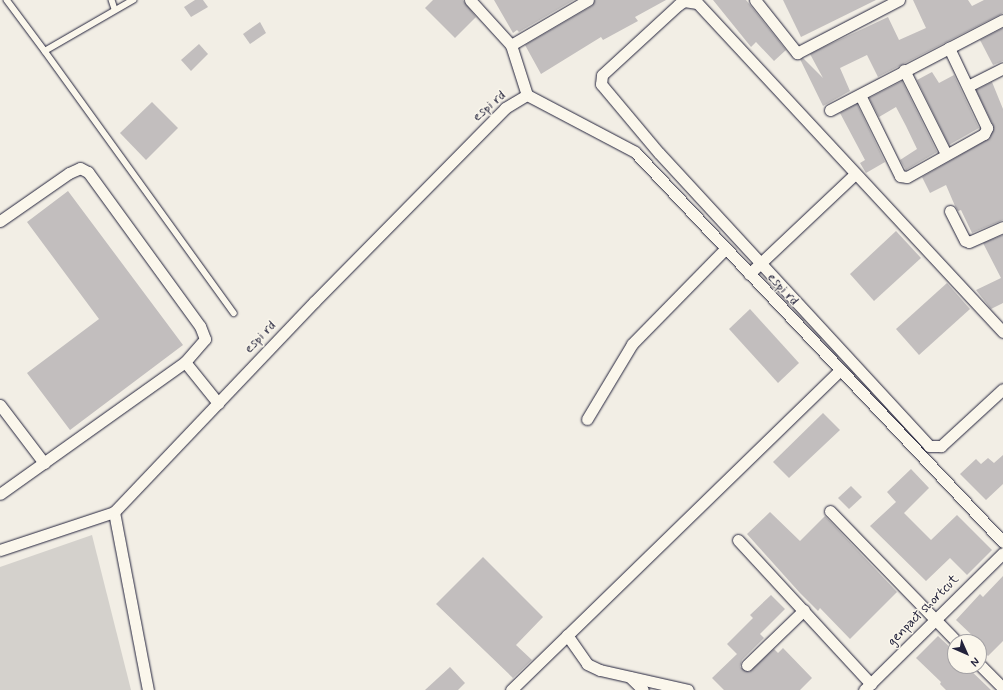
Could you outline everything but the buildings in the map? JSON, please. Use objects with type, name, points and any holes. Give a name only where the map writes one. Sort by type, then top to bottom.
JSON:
[{"type":"street","points":[[470,0],[511,45],[527,95]]},
{"type":"street","points":[[511,45],[588,0]]},
{"type":"street","points":[[755,0],[797,53],[899,0]]},
{"type":"street","points":[[1003,332],[697,3],[684,1],[678,5],[602,74],[600,79],[601,84],[659,153],[837,344],[929,446],[936,448],[941,446],[1003,389]]},
{"type":"street","points":[[830,110],[904,70],[1003,20]]},
{"type":"street","points":[[860,95],[903,178],[984,134],[987,128],[949,48]]},
{"type":"street","points":[[968,86],[1003,68]]},
{"type":"street","points":[[904,70],[946,154]]},
{"type":"street","name":"espi rd","points":[[0,550],[114,512],[505,108],[527,95],[635,152],[690,209],[839,371],[1003,542]]},
{"type":"street","points":[[647,164],[659,153]]},
{"type":"street","points":[[0,221],[69,173],[80,168],[88,172],[200,326],[205,339],[186,362],[0,494]]},
{"type":"street","points":[[749,274],[855,174]]},
{"type":"street","points":[[690,209],[702,198]]},
{"type":"street","points":[[950,211],[964,240],[969,242],[1003,227]]},
{"type":"street","points":[[587,419],[632,344],[726,248]]},
{"type":"street","points":[[811,341],[823,330]]},
{"type":"street","points":[[825,356],[837,344]]},
{"type":"street","points":[[186,362],[218,403]]},
{"type":"street","points":[[511,690],[839,371]]},
{"type":"street","points":[[0,405],[44,463]]},
{"type":"street","points":[[830,511],[949,634]]},
{"type":"street","points":[[114,512],[148,690]]},
{"type":"street","points":[[738,540],[804,610],[868,687]]},
{"type":"street","name":"genpact shortcut","points":[[868,687],[933,619],[1003,553]]},
{"type":"street","points":[[747,665],[804,610]]},
{"type":"street","points":[[567,635],[587,664],[611,674],[687,690]]},
{"type":"street","points":[[987,672],[1003,688]]},
{"type":"street","points":[[630,677],[642,690]]},
{"type":"lane","points":[[7,0],[234,313]]},
{"type":"lane","points":[[112,0],[115,9]]},
{"type":"lane","points":[[45,51],[115,9],[133,0]]},
{"type":"shaded area","points":[[92,535],[131,690],[0,690],[0,567]]}]
